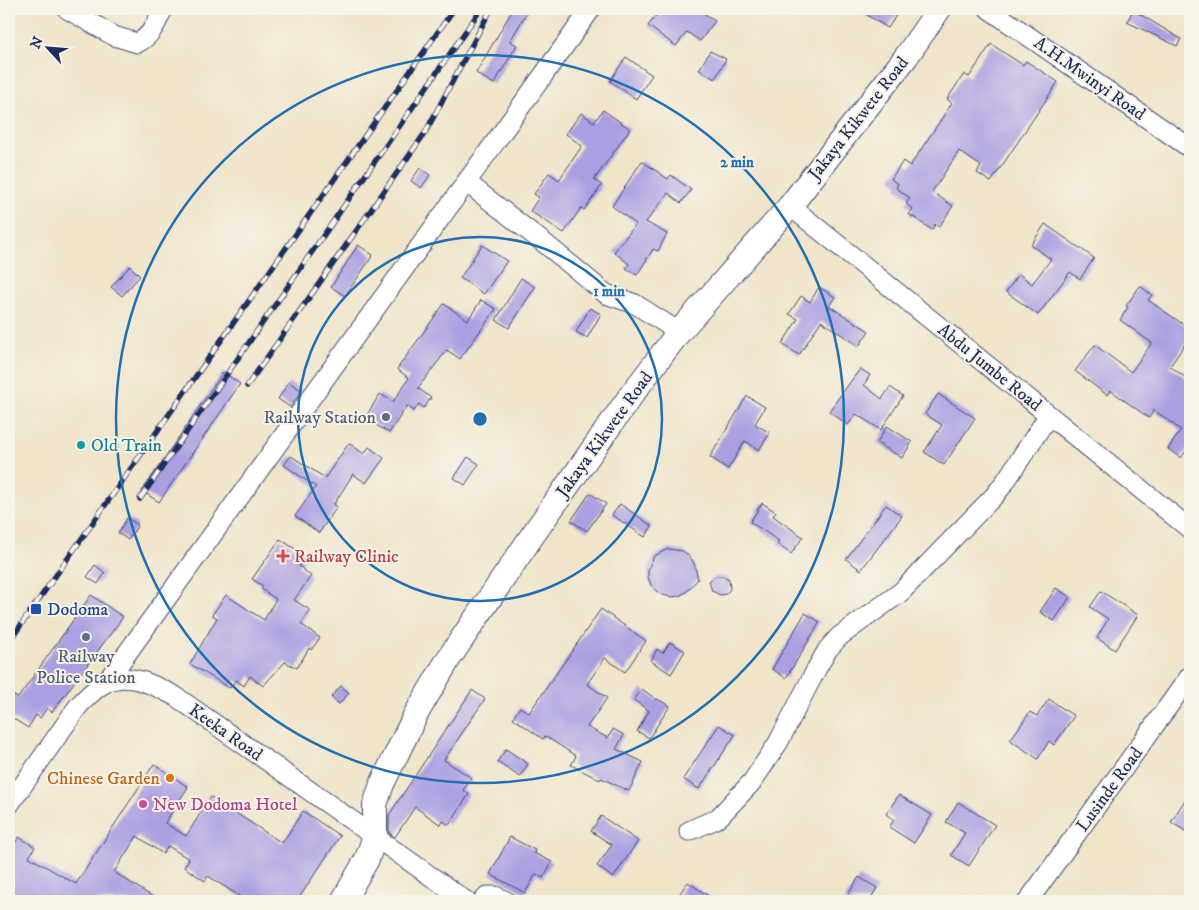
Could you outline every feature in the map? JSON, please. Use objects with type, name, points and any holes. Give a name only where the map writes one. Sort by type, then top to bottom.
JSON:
[{"type":"main road","name":"Jakaya Kikwete Road","points":[[343,901],[367,859],[375,836],[375,805],[382,784],[416,714],[449,658],[632,394],[679,332],[790,206],[906,57],[939,9]]},
{"type":"street","points":[[67,9],[114,36],[137,43],[147,38],[163,9]]},
{"type":"street","points":[[9,805],[79,705],[107,681],[591,9]]},
{"type":"street","name":"A.H.Mwinyi Road","points":[[989,9],[1190,148]]},
{"type":"street","points":[[466,182],[606,294],[636,304],[679,332]]},
{"type":"street","name":"Abdu Jumbe Road","points":[[790,206],[1190,529]]},
{"type":"street","points":[[689,831],[718,818],[752,782],[778,743],[816,668],[828,649],[840,636],[901,592],[994,495],[1005,482],[1049,415]]},
{"type":"street","name":"Lusinde Road","points":[[1028,901],[1190,676]]},
{"type":"street","name":"Keeka Road","points":[[107,681],[122,678],[135,679],[155,685],[175,696],[466,901]]},
{"type":"street","points":[[483,901],[488,896],[495,896],[506,901]]},
{"type":"building","points":[[513,9],[529,9],[510,41],[517,45],[494,84],[476,73]]},
{"type":"building","points":[[661,9],[698,9],[715,21],[700,41],[687,32],[676,46],[648,26]]},
{"type":"building","points":[[857,9],[900,9],[888,28]]},
{"type":"building","points":[[1133,10],[1181,39],[1177,46],[1127,22]]},
{"type":"building","points":[[991,44],[1023,65],[1026,61],[1058,82],[991,182],[977,173],[981,166],[959,151],[932,192],[953,206],[939,227],[935,224],[932,230],[909,214],[913,209],[906,204],[910,198],[896,188],[898,184],[891,179],[903,161],[910,166],[952,103],[947,99],[964,74],[969,77]]},
{"type":"building","points":[[710,51],[726,59],[715,79],[699,70]]},
{"type":"building","points":[[626,57],[652,75],[636,99],[610,81]]},
{"type":"building","points":[[603,110],[630,129],[594,180],[602,185],[584,210],[581,208],[564,233],[530,211],[539,197],[534,194],[549,173],[559,180],[582,146],[566,134],[581,113],[594,122]]},
{"type":"building","points":[[642,161],[668,179],[671,175],[691,190],[681,203],[668,193],[646,222],[667,234],[658,251],[653,249],[637,275],[626,268],[629,264],[614,252],[636,224],[612,206]]},
{"type":"building","points":[[420,168],[430,175],[421,188],[411,181]]},
{"type":"building","points":[[1045,224],[1094,258],[1080,279],[1070,272],[1038,315],[1006,292],[1019,274],[1032,284],[1051,259],[1031,245]]},
{"type":"building","points":[[358,245],[373,255],[345,296],[331,287]]},
{"type":"building","points":[[482,245],[507,261],[484,294],[460,278]]},
{"type":"building","points":[[130,266],[140,276],[122,296],[111,287]]},
{"type":"building","points":[[521,278],[535,287],[509,328],[496,320]]},
{"type":"building","points":[[1140,286],[1152,295],[1148,300],[1190,329],[1190,337],[1170,366],[1190,381],[1190,445],[1181,458],[1168,449],[1181,430],[1154,410],[1149,418],[1110,390],[1107,395],[1075,371],[1095,345],[1131,372],[1152,343],[1120,320],[1128,307],[1126,306]]},
{"type":"building","points":[[819,287],[835,297],[829,306],[869,331],[859,346],[821,321],[799,355],[782,344],[798,319],[789,314],[801,296],[810,302]]},
{"type":"building","points":[[481,300],[496,309],[460,359],[447,350],[418,388],[431,398],[424,408],[419,404],[414,411],[407,406],[389,433],[365,418],[380,394],[393,402],[409,378],[397,369],[444,304],[468,320]]},
{"type":"building","points":[[590,308],[601,314],[587,338],[576,332]]},
{"type":"building","points":[[860,369],[870,375],[864,385],[882,399],[890,387],[903,396],[881,430],[856,414],[848,425],[829,411]]},
{"type":"building","points":[[223,372],[240,384],[159,502],[142,491]]},
{"type":"building","points":[[289,382],[302,391],[290,407],[278,399]]},
{"type":"building","points":[[938,394],[975,418],[944,465],[924,452],[942,425],[925,414]]},
{"type":"building","points":[[747,396],[765,407],[755,424],[770,433],[759,450],[745,441],[728,469],[710,457]]},
{"type":"building","points":[[887,426],[912,442],[902,458],[877,443]]},
{"type":"building","points":[[349,443],[364,454],[369,447],[384,458],[366,483],[353,474],[334,504],[337,507],[319,533],[295,516],[316,487],[284,465],[291,456],[325,478]]},
{"type":"building","points":[[468,457],[479,464],[465,485],[454,478]]},
{"type":"building","points":[[590,493],[606,504],[587,531],[571,521]]},
{"type":"building","points":[[762,503],[776,512],[773,516],[803,537],[791,554],[777,544],[779,541],[750,522]]},
{"type":"building","points":[[620,504],[652,526],[645,537],[612,515]]},
{"type":"building","points":[[886,505],[902,516],[861,570],[846,559]]},
{"type":"building","points":[[127,518],[138,525],[128,540],[118,533]]},
{"type":"building","points":[[280,539],[306,556],[299,566],[311,576],[294,600],[310,610],[301,624],[320,638],[311,650],[309,648],[297,668],[285,662],[263,686],[250,676],[244,686],[236,680],[230,688],[190,664],[217,618],[212,615],[226,595],[264,620],[276,599],[261,589],[263,586],[252,579]]},
{"type":"building","points":[[668,549],[683,551],[689,556],[694,563],[698,579],[686,592],[679,596],[671,597],[656,591],[648,577],[648,570],[654,556]]},
{"type":"building","points":[[95,565],[105,573],[98,584],[87,577]]},
{"type":"building","points":[[716,576],[723,576],[729,579],[730,589],[726,594],[720,595],[712,591],[709,581]]},
{"type":"building","points":[[1056,588],[1070,597],[1054,621],[1040,612]]},
{"type":"building","points":[[1101,591],[1138,615],[1115,650],[1097,638],[1108,619],[1090,607]]},
{"type":"building","points":[[91,595],[123,617],[52,712],[47,708],[40,718],[36,715],[28,728],[9,716],[9,693],[18,698]]},
{"type":"building","points":[[601,609],[646,641],[625,672],[605,658],[587,684],[607,698],[587,727],[608,738],[613,729],[624,735],[616,749],[643,762],[629,791],[601,778],[600,780],[571,765],[576,756],[545,736],[543,739],[513,718],[520,707],[529,713]]},
{"type":"building","points":[[805,613],[820,622],[786,678],[772,669]]},
{"type":"building","points":[[670,642],[685,651],[671,674],[651,661],[657,649],[663,653]]},
{"type":"building","points":[[341,686],[349,693],[339,704],[331,697]]},
{"type":"building","points":[[642,689],[657,700],[670,706],[649,738],[637,731],[649,711],[634,700]]},
{"type":"building","points":[[472,690],[485,699],[444,760],[472,778],[463,790],[469,794],[449,825],[443,821],[441,825],[415,807],[395,837],[389,833],[389,815]]},
{"type":"building","points":[[1049,699],[1074,716],[1054,745],[1049,741],[1038,759],[1010,740],[1030,712],[1037,716]]},
{"type":"building","points":[[719,725],[735,735],[699,789],[683,779]]},
{"type":"building","points":[[506,749],[528,764],[520,777],[497,762]]},
{"type":"building","points":[[154,764],[188,787],[165,823],[186,836],[211,797],[282,843],[303,811],[340,836],[297,901],[247,901],[208,876],[205,881],[184,867],[189,859],[168,846],[163,854],[137,836],[114,872],[159,901],[9,901],[9,853],[19,837],[35,847],[29,857],[76,884]]},
{"type":"building","points":[[1190,792],[1190,834],[1171,822]]},
{"type":"building","points":[[899,795],[932,815],[914,843],[889,827],[894,820],[886,814]]},
{"type":"building","points":[[958,802],[995,825],[969,866],[951,855],[965,833],[946,822]]},
{"type":"building","points":[[601,816],[638,841],[613,878],[597,866],[612,845],[591,831]]},
{"type":"building","points":[[510,837],[535,850],[534,853],[552,862],[543,878],[536,874],[525,893],[490,874]]},
{"type":"building","points":[[859,877],[877,888],[869,901],[844,901]]},
{"type":"building","points":[[688,882],[716,901],[681,901],[685,897],[680,893]]},
{"type":"railway","points":[[9,642],[454,9]]},
{"type":"railway","points":[[140,499],[481,9]]},
{"type":"railway","points":[[247,386],[425,133],[491,9]]},
{"type":"place","name":"Railway Station","points":[[386,417]]},
{"type":"place","name":"Old Train","points":[[81,445]]},
{"type":"place","name":"Railway Clinic","points":[[283,556]]},
{"type":"place","name":"Dodoma","points":[[36,609]]},
{"type":"place","name":"Railway Police Station","points":[[86,637]]},
{"type":"place","name":"Chinese Garden","points":[[170,778]]},
{"type":"place","name":"New Dodoma Hotel","points":[[143,804]]}]
